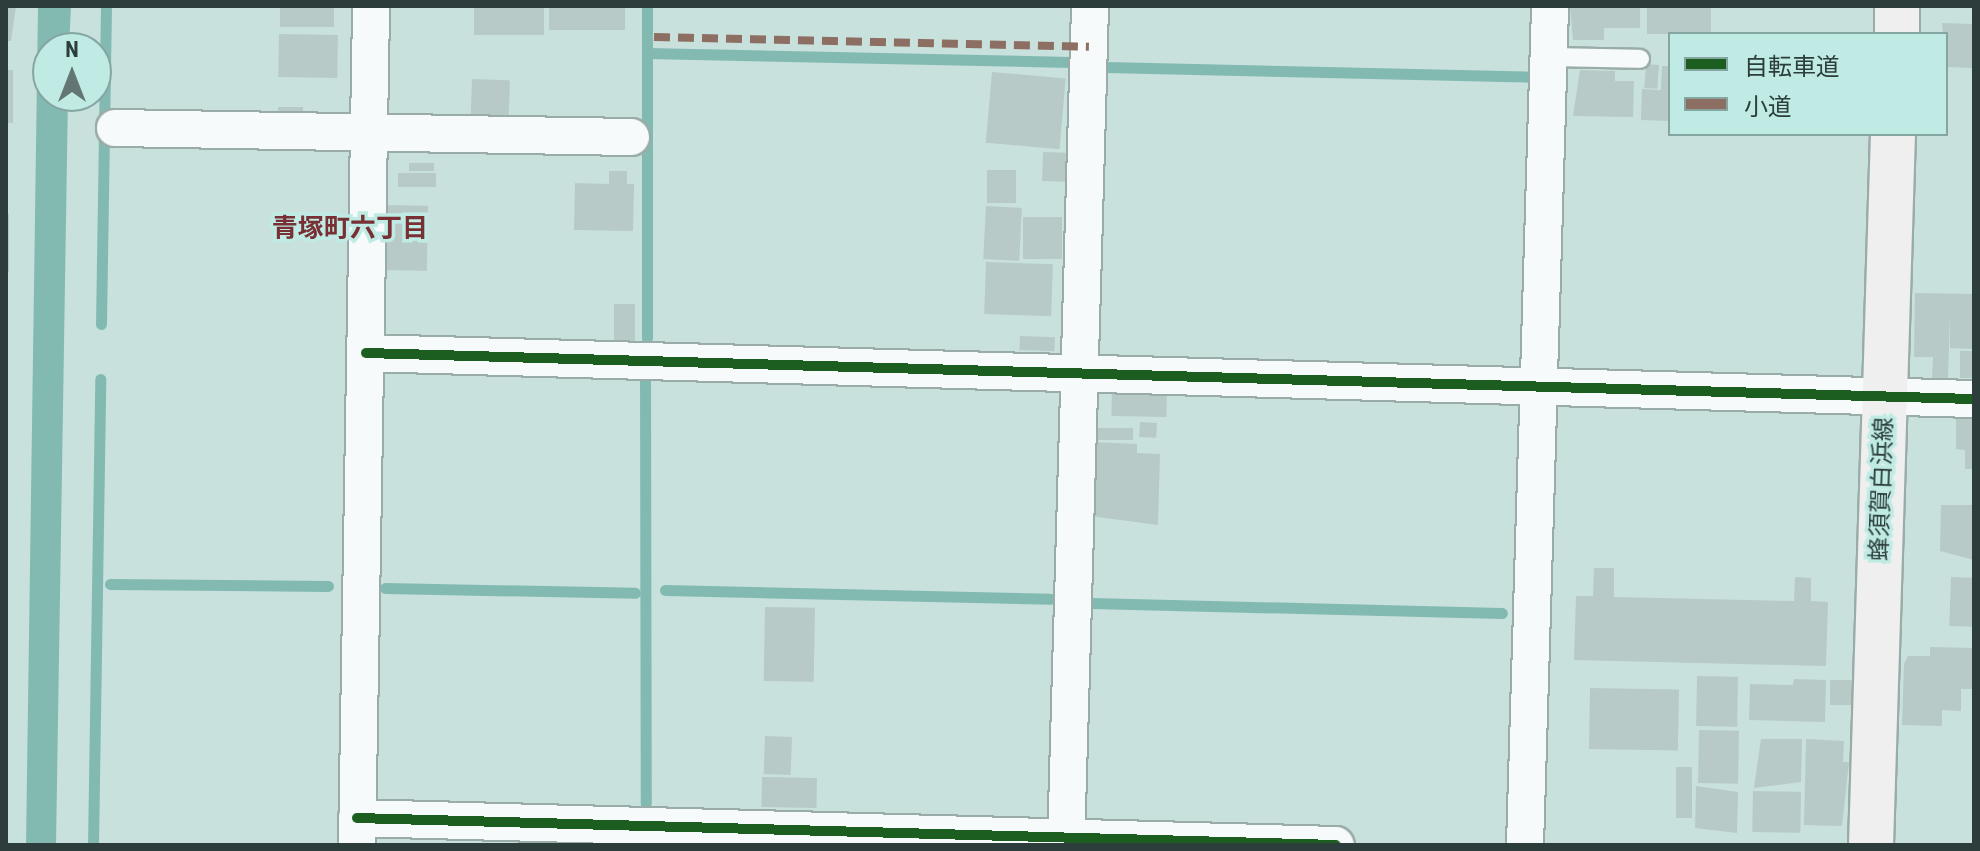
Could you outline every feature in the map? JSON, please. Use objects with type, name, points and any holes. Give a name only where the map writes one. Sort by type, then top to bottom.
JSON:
[{"type":"main road","points":[[1897,6],[1897,32]]},
{"type":"main road","name":"蜂須賀白浜線","points":[[1871,845],[1893,136]]},
{"type":"street","points":[[371,6],[357,831],[1336,845]]},
{"type":"street","points":[[1066,840],[1077,369],[1090,6]]},
{"type":"street","points":[[1525,845],[1550,6]]},
{"type":"street","points":[[115,128],[631,137]]},
{"type":"street","points":[[366,353],[1077,369],[1974,399]]},
{"type":"lane","points":[[1548,57],[1640,59]]},
{"type":"water","points":[[38,6],[71,6],[70,32],[38,32]]},
{"type":"water","points":[[36,112],[68,112],[56,845],[26,845]]},
{"type":"building","points":[[6,6],[16,6],[11,41],[6,41]]},
{"type":"building","points":[[280,6],[334,6],[334,27],[280,27]]},
{"type":"building","points":[[474,6],[544,6],[544,35],[474,35]]},
{"type":"building","points":[[549,6],[625,6],[625,30],[549,30]]},
{"type":"building","points":[[1570,6],[1640,6],[1640,28],[1604,28],[1604,40],[1573,40]]},
{"type":"building","points":[[1647,6],[1711,6],[1711,32],[1647,34]]},
{"type":"building","points":[[1942,23],[1974,24],[1974,68],[1948,67],[1948,32],[1943,32]]},
{"type":"building","points":[[279,34],[338,35],[337,78],[278,77]]},
{"type":"building","points":[[1646,64],[1659,65],[1657,89],[1644,88]]},
{"type":"building","points":[[1662,66],[1668,66],[1668,121],[1641,120],[1642,89],[1661,90]]},
{"type":"building","points":[[6,70],[13,70],[13,123],[6,123]]},
{"type":"building","points":[[1580,70],[1615,71],[1615,81],[1634,81],[1633,117],[1573,116]]},
{"type":"building","points":[[992,72],[1066,78],[1060,149],[986,143]]},
{"type":"building","points":[[472,79],[510,80],[508,127],[470,126]]},
{"type":"building","points":[[278,107],[303,107],[303,119],[278,119]]},
{"type":"building","points":[[1043,152],[1066,153],[1065,182],[1042,181]]},
{"type":"building","points":[[409,163],[434,163],[434,171],[409,171]]},
{"type":"building","points":[[987,170],[1016,170],[1016,203],[987,203]]},
{"type":"building","points":[[609,171],[627,171],[627,184],[634,184],[633,231],[574,230],[575,183],[609,184]]},
{"type":"building","points":[[398,173],[436,173],[436,187],[398,187]]},
{"type":"building","points":[[382,205],[428,206],[427,271],[381,270]]},
{"type":"building","points":[[986,206],[1022,208],[1019,261],[983,259]]},
{"type":"building","points":[[6,214],[9,214],[9,272],[6,272]]},
{"type":"building","points":[[1023,217],[1062,217],[1062,259],[1023,259]]},
{"type":"building","points":[[986,262],[1053,264],[1051,316],[984,314]]},
{"type":"building","points":[[1915,293],[1974,294],[1974,349],[1950,348],[1950,313],[1948,378],[1932,378],[1933,357],[1914,357]]},
{"type":"building","points":[[614,304],[635,304],[635,346],[614,346]]},
{"type":"building","points":[[1020,336],[1055,337],[1054,351],[1020,350]]},
{"type":"building","points":[[1960,351],[1974,351],[1974,378],[1960,378]]},
{"type":"building","points":[[1112,384],[1167,385],[1166,417],[1111,416]]},
{"type":"building","points":[[1956,412],[1974,412],[1974,469],[1965,469],[1965,450],[1956,449]]},
{"type":"building","points":[[1140,422],[1157,423],[1156,438],[1139,437]]},
{"type":"building","points":[[1097,428],[1133,428],[1133,440],[1097,440]]},
{"type":"building","points":[[1091,442],[1137,444],[1137,453],[1160,454],[1158,525],[1090,516]]},
{"type":"building","points":[[1941,505],[1974,505],[1974,560],[1940,551]]},
{"type":"building","points":[[1594,568],[1614,568],[1614,597],[1794,601],[1795,577],[1811,578],[1811,601],[1828,602],[1826,666],[1574,660],[1576,596],[1593,596]]},
{"type":"building","points":[[1951,577],[1974,578],[1972,627],[1949,626]]},
{"type":"building","points":[[765,607],[815,608],[814,682],[764,681]]},
{"type":"building","points":[[1930,647],[1974,648],[1974,689],[1961,689],[1961,711],[1942,710],[1942,726],[1902,725],[1904,664],[1908,656],[1930,656]]},
{"type":"building","points":[[1697,676],[1738,677],[1737,727],[1696,726]]},
{"type":"building","points":[[1794,679],[1826,680],[1825,722],[1749,720],[1750,684],[1793,685]]},
{"type":"building","points":[[1830,680],[1852,680],[1852,705],[1830,705]]},
{"type":"building","points":[[1590,688],[1679,690],[1678,751],[1589,749]]},
{"type":"building","points":[[1699,730],[1739,731],[1738,784],[1698,783]]},
{"type":"building","points":[[765,736],[792,737],[791,775],[764,774]]},
{"type":"building","points":[[1761,739],[1802,739],[1801,782],[1754,788]]},
{"type":"building","points":[[1806,739],[1844,741],[1843,762],[1849,762],[1842,826],[1804,825]]},
{"type":"building","points":[[1676,767],[1692,767],[1692,818],[1676,818]]},
{"type":"building","points":[[762,777],[817,778],[816,808],[761,807]]},
{"type":"building","points":[[1696,786],[1738,792],[1737,833],[1695,828]]},
{"type":"building","points":[[1753,791],[1801,792],[1800,833],[1752,832]]},
{"type":"waterway","points":[[101,324],[106,6]]},
{"type":"waterway","points":[[647,6],[647,338]]},
{"type":"waterway","points":[[647,53],[1071,62]]},
{"type":"waterway","points":[[1106,67],[1532,77]]},
{"type":"waterway","points":[[645,369],[646,803]]},
{"type":"waterway","points":[[93,845],[100,379]]},
{"type":"waterway","points":[[110,584],[328,586]]},
{"type":"waterway","points":[[385,588],[635,593]]},
{"type":"waterway","points":[[665,590],[1050,599]]},
{"type":"waterway","points":[[1091,603],[1502,613]]},
{"type":"marked path","points":[[654,37],[1089,47]]},
{"type":"cycle path","points":[[366,353],[1974,399]]},
{"type":"cycle path","points":[[357,818],[1336,845]]},
{"type":"district","name":"青塚町六丁目","points":[[350,229]]}]
